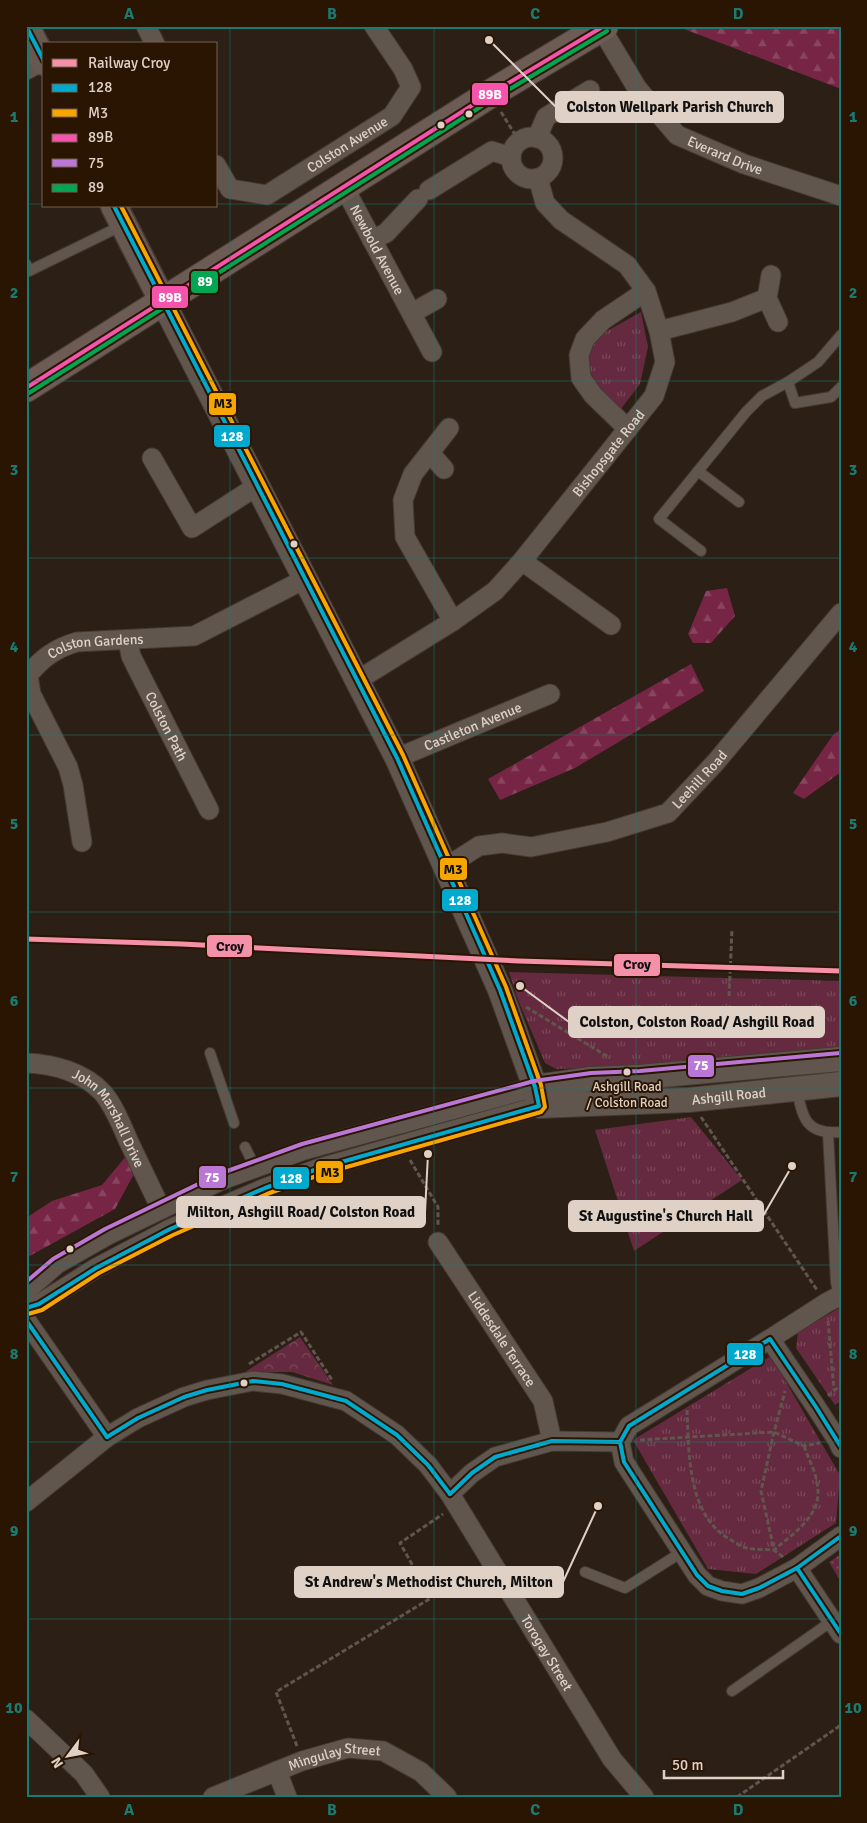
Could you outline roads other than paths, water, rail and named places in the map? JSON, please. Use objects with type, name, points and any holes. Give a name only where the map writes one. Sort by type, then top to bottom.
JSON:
[{"type":"main road","points":[[26,26],[42,58]]},
{"type":"main road","points":[[26,388],[490,94],[603,27]]},
{"type":"main road","points":[[119,216],[163,302]]},
{"type":"street","points":[[146,26],[154,42]]},
{"type":"street","name":"Colston Avenue","points":[[218,168],[230,189],[267,195],[392,116],[411,87],[403,69],[374,26]]},
{"type":"street","name":"Everard Drive","points":[[603,27],[631,81],[677,134],[744,164],[841,196]]},
{"type":"street","points":[[26,70],[42,63]]},
{"type":"street","points":[[372,240],[386,233],[423,194],[492,151],[522,145],[544,140],[552,153],[553,161],[551,168],[546,173],[538,178],[523,178],[511,164],[522,145],[546,117],[590,90]]},
{"type":"street","name":"Bishopsgate Road","points":[[358,680],[453,621],[495,591],[522,561],[654,396],[665,362],[659,331],[646,291],[627,264],[561,220],[545,203],[538,178]]},
{"type":"street","name":"Newbold Avenue","points":[[344,187],[432,352]]},
{"type":"street","points":[[771,275],[767,298],[778,322]]},
{"type":"street","points":[[628,429],[593,395],[581,378],[579,355],[585,339],[602,320],[646,291]]},
{"type":"street","points":[[659,331],[732,312],[767,298]]},
{"type":"street","points":[[412,313],[437,299]]},
{"type":"street","points":[[163,302],[397,758],[500,990],[538,1097]]},
{"type":"street","points":[[449,428],[413,474],[403,500],[405,537],[453,621]]},
{"type":"street","points":[[430,453],[444,469]]},
{"type":"street","points":[[152,458],[192,528],[257,486]]},
{"type":"street","points":[[522,561],[610,625]]},
{"type":"street","name":"Colston Gardens","points":[[82,842],[73,785],[68,767],[31,694],[27,675],[37,663],[63,646],[77,642],[128,641],[194,636],[305,579]]},
{"type":"street","name":"Leehill Road","points":[[446,867],[479,846],[502,843],[531,847],[607,832],[668,812],[715,763],[841,613]]},
{"type":"street","name":"Colston Path","points":[[128,641],[131,656],[209,810]]},
{"type":"street","name":"Castleton Avenue","points":[[397,758],[550,694]]},
{"type":"street","name":"Ashgill Road","points":[[26,1308],[39,1304],[96,1268],[170,1229],[265,1188],[320,1168],[402,1146],[591,1079],[640,1077],[841,1058]]},
{"type":"street","name":"John Marshall Drive","points":[[26,1064],[62,1068],[85,1078],[102,1092],[116,1112],[161,1208]]},
{"type":"street","name":"Ashgill Road","points":[[26,1291],[27,1288],[56,1264],[161,1208],[222,1180],[304,1150],[538,1097],[689,1100],[841,1084]]},
{"type":"street","name":"Liddesdale Terrace","points":[[438,1242],[543,1401],[552,1441]]},
{"type":"street","points":[[835,1298],[686,1392],[628,1426],[620,1442],[624,1462],[697,1575],[708,1586],[722,1591],[742,1594],[759,1588],[797,1568],[841,1536]]},
{"type":"street","points":[[26,1320],[107,1437]]},
{"type":"street","points":[[770,1339],[839,1445]]},
{"type":"street","name":"Torogay Street","points":[[26,1502],[107,1437],[138,1418],[184,1397],[207,1390],[253,1381],[282,1384],[346,1401],[397,1435],[428,1465],[453,1500],[612,1759],[644,1797]]},
{"type":"street","points":[[453,1500],[472,1474],[495,1457],[552,1441],[620,1442]]},
{"type":"street","points":[[797,1568],[836,1628]]},
{"type":"street","points":[[26,1718],[84,1774],[100,1797]]},
{"type":"street","name":"Mingulay Street","points":[[213,1797],[302,1761],[348,1748],[383,1751],[421,1772],[448,1797]]},
{"type":"street","points":[[276,1771],[287,1797]]},
{"type":"lane","points":[[26,264],[30,271],[119,216]]},
{"type":"lane","points":[[701,551],[659,519],[746,412],[762,396],[788,382],[818,362],[841,335]]},
{"type":"lane","points":[[788,382],[795,403],[832,397],[841,387]]},
{"type":"lane","points":[[698,471],[739,502]]},
{"type":"lane","points":[[210,1053],[234,1123]]},
{"type":"lane","points":[[797,1088],[803,1116],[813,1128],[828,1133],[841,1132]]},
{"type":"lane","points":[[828,1133],[836,1282],[835,1298]]},
{"type":"lane","points":[[245,1147],[255,1167]]},
{"type":"lane","points":[[585,1572],[625,1588],[682,1552]]},
{"type":"lane","points":[[732,1691],[836,1628]]},
{"type":"rail line","name":"Croy","points":[[26,939],[182,944],[519,961],[841,971]]},
{"type":"place","name":"Colston Wellpark Parish Church","points":[[489,40]]},
{"type":"place","name":"Colston, Colston Road/ Ashgill Road","points":[[520,986]]},
{"type":"place","name":"Ashgill Road / Colston Road","points":[[627,1072]]},
{"type":"place","name":"Milton, Ashgill Road/ Colston Road","points":[[428,1154]]},
{"type":"place","name":"St Augustine's Church Hall","points":[[792,1166]]},
{"type":"place","name":"St Andrew's Methodist Church, Milton","points":[[598,1506]]}]
